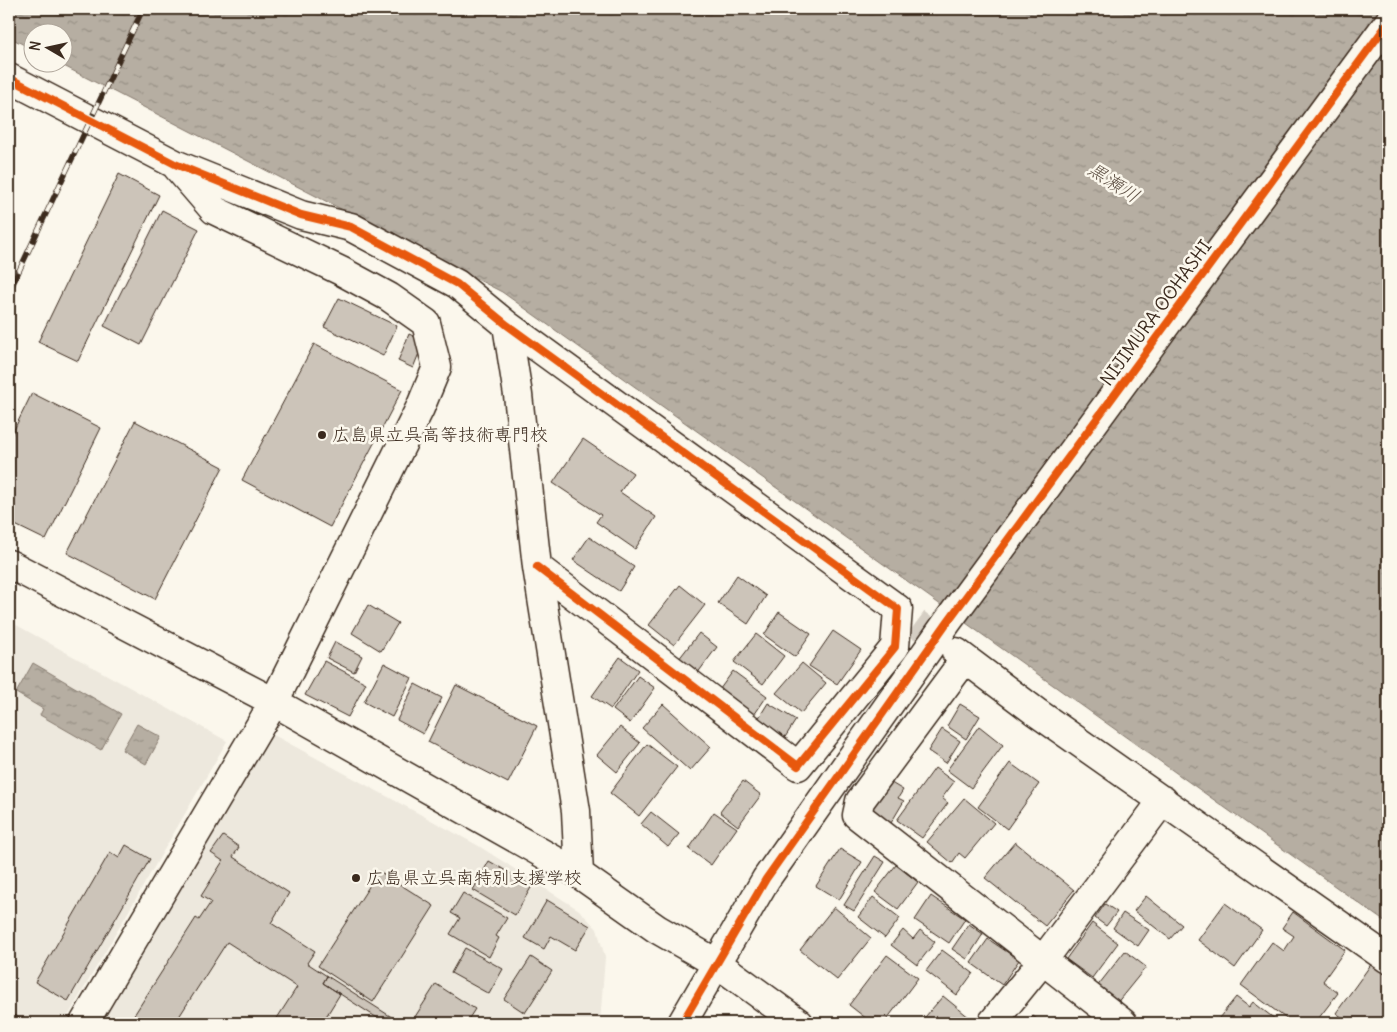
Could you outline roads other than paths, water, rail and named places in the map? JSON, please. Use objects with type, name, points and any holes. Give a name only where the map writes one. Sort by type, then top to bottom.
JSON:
[{"type":"street","name":"NIJIMURA OOHASHI","points":[[682,1023],[766,879],[948,621],[1388,22]]},
{"type":"street","points":[[9,78],[175,164],[301,216],[351,227],[458,284],[507,325],[907,616],[895,647],[798,766],[537,567]]},
{"type":"street","points":[[84,1023],[274,702],[416,417],[437,367],[426,323],[389,297],[214,210],[175,164]]},
{"type":"street","points":[[507,325],[518,395],[537,567],[576,811],[579,874]]},
{"type":"street","points":[[9,564],[274,702],[579,874],[657,929],[718,964],[798,1023]]},
{"type":"street","points":[[1123,1023],[1044,959],[857,815],[860,801],[960,656],[1388,959]]},
{"type":"street","points":[[992,1023],[1044,959],[1162,800]]},
{"type":"water","name":"黒瀬川","points":[[9,9],[1388,9],[1388,924],[502,292],[72,70],[72,22],[22,22],[22,44],[9,37]]},
{"type":"water","points":[[33,663],[121,714],[101,750],[40,715],[43,709],[16,693]]},
{"type":"water","points":[[137,724],[161,737],[146,764],[122,750]]},
{"type":"tunnel","points":[[916,623],[955,652]]},
{"type":"railway","points":[[9,292],[143,9]]},
{"type":"place","name":"広島県立呉高等技術専門校","points":[[322,435]]},
{"type":"place","name":"広島県立呉南特別支援学校","points":[[356,878]]}]
